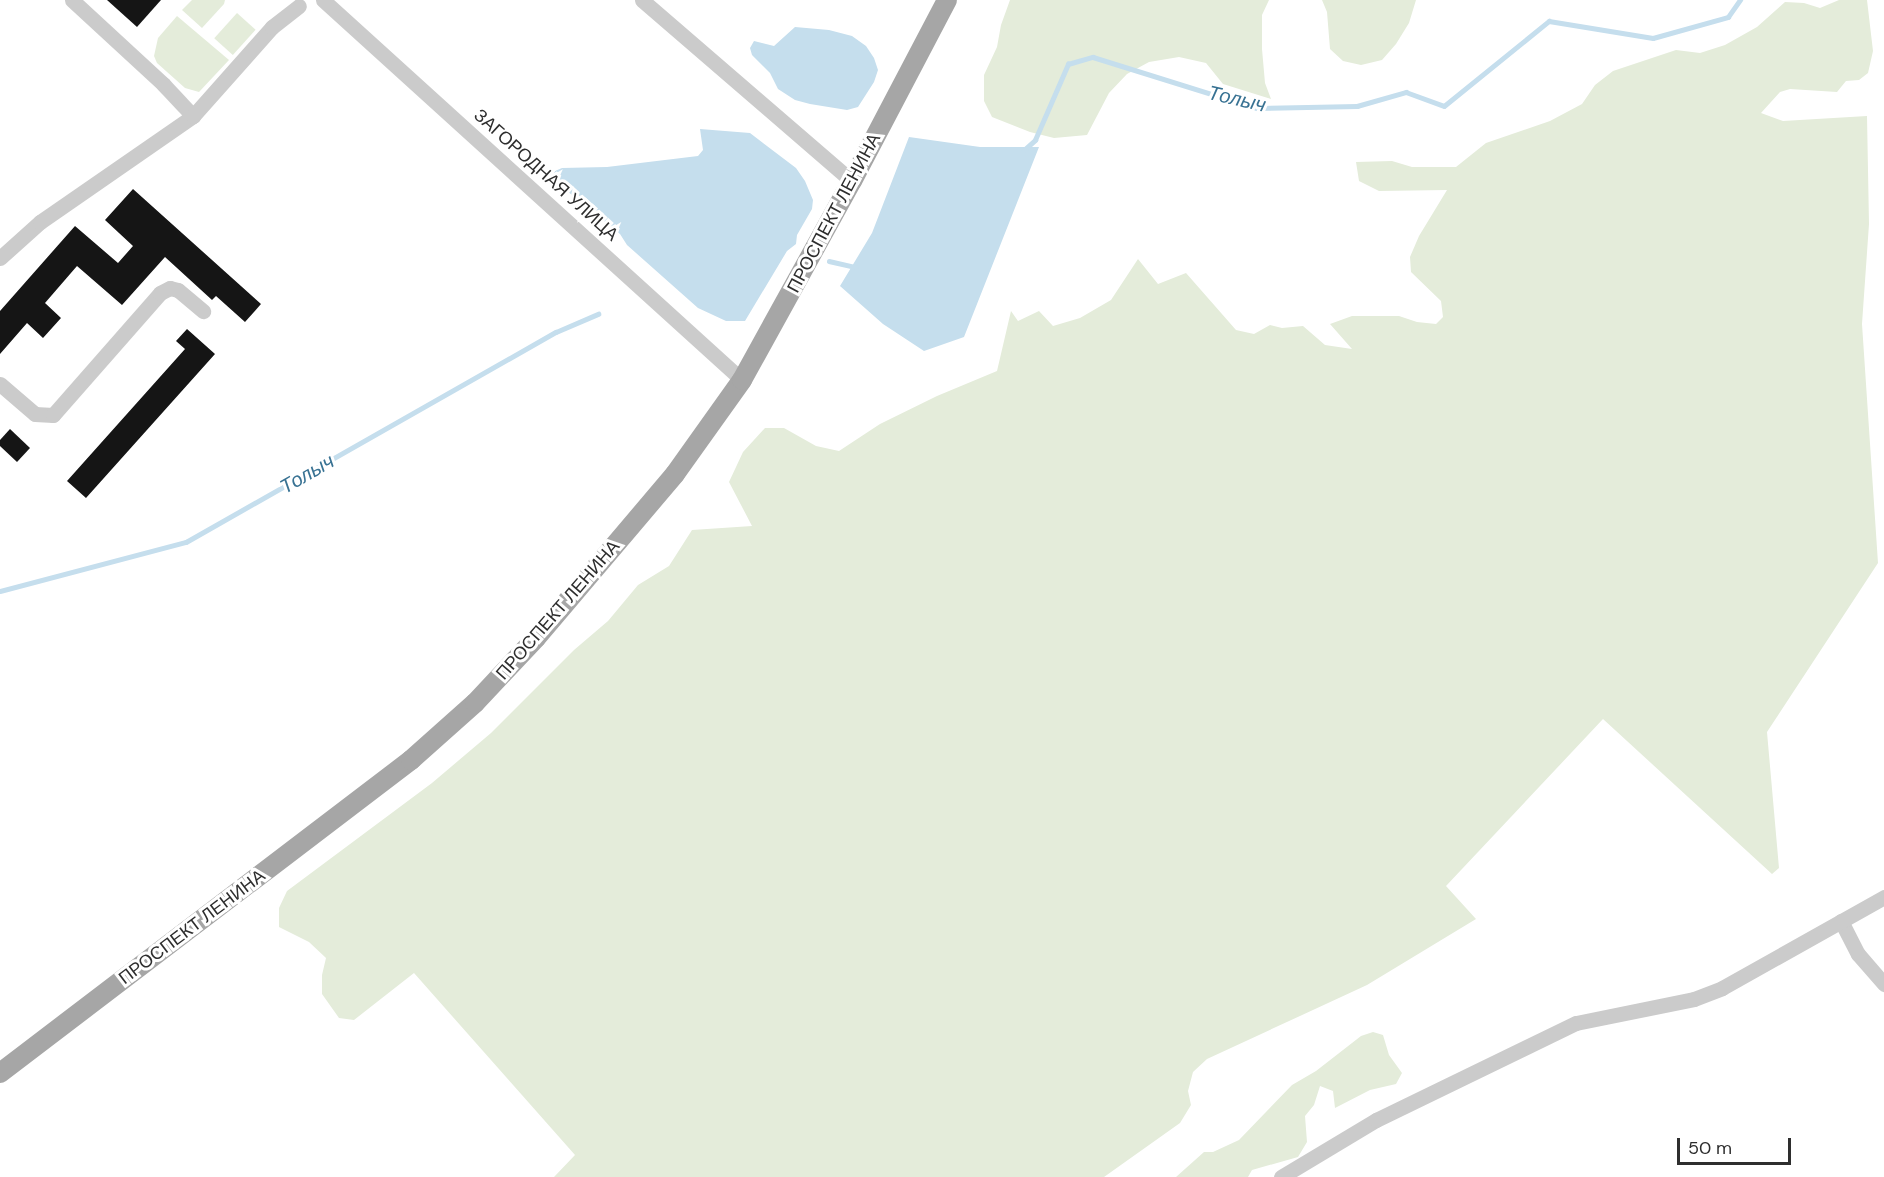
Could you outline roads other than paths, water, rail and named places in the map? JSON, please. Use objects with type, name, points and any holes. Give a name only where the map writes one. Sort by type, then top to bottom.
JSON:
[{"type":"main road","name":"ПРОСПЕКТ ЛЕНИНА","points":[[0,1073],[411,760],[475,703],[536,638],[675,474],[742,380],[852,181],[947,0]]},
{"type":"street","points":[[72,0],[163,84],[193,116]]},
{"type":"street","points":[[0,258],[40,222],[193,116],[295,3],[316,5],[323,0]]},
{"type":"street","name":"ЗАГОРОДНАЯ УЛИЦА","points":[[323,0],[742,380]]},
{"type":"street","points":[[642,0],[852,181]]},
{"type":"street","points":[[0,384],[35,414],[53,415],[160,293],[170,288],[178,290],[203,311]]},
{"type":"street","points":[[1281,1177],[1376,1120],[1576,1023],[1694,999],[1722,988],[1884,897]]},
{"type":"street","points":[[1841,921],[1858,954],[1884,984]]},
{"type":"water","points":[[795,27],[829,30],[852,36],[866,46],[878,70],[874,82],[858,107],[847,110],[810,104],[795,100],[778,89],[770,73],[752,55],[750,48],[754,41],[774,46]]},
{"type":"water","points":[[700,129],[750,133],[796,168],[805,181],[813,200],[812,209],[797,235],[796,244],[787,251],[745,321],[726,321],[698,308],[627,245],[620,234],[551,178],[555,171],[562,168],[607,167],[698,156],[703,150]]},
{"type":"water","points":[[909,137],[980,147],[1039,147],[964,337],[924,351],[883,324],[840,286],[872,233]]},
{"type":"waterway","name":"Толыч","points":[[1024,150],[1035,140],[1068,64],[1093,57],[1257,108],[1357,106],[1406,92],[1444,106],[1549,21],[1653,38],[1728,17],[1740,0]]},
{"type":"waterway","name":"Толыч","points":[[829,261],[855,267]]},
{"type":"waterway","name":"Толыч","points":[[0,591],[186,542],[556,332],[598,314]]}]
